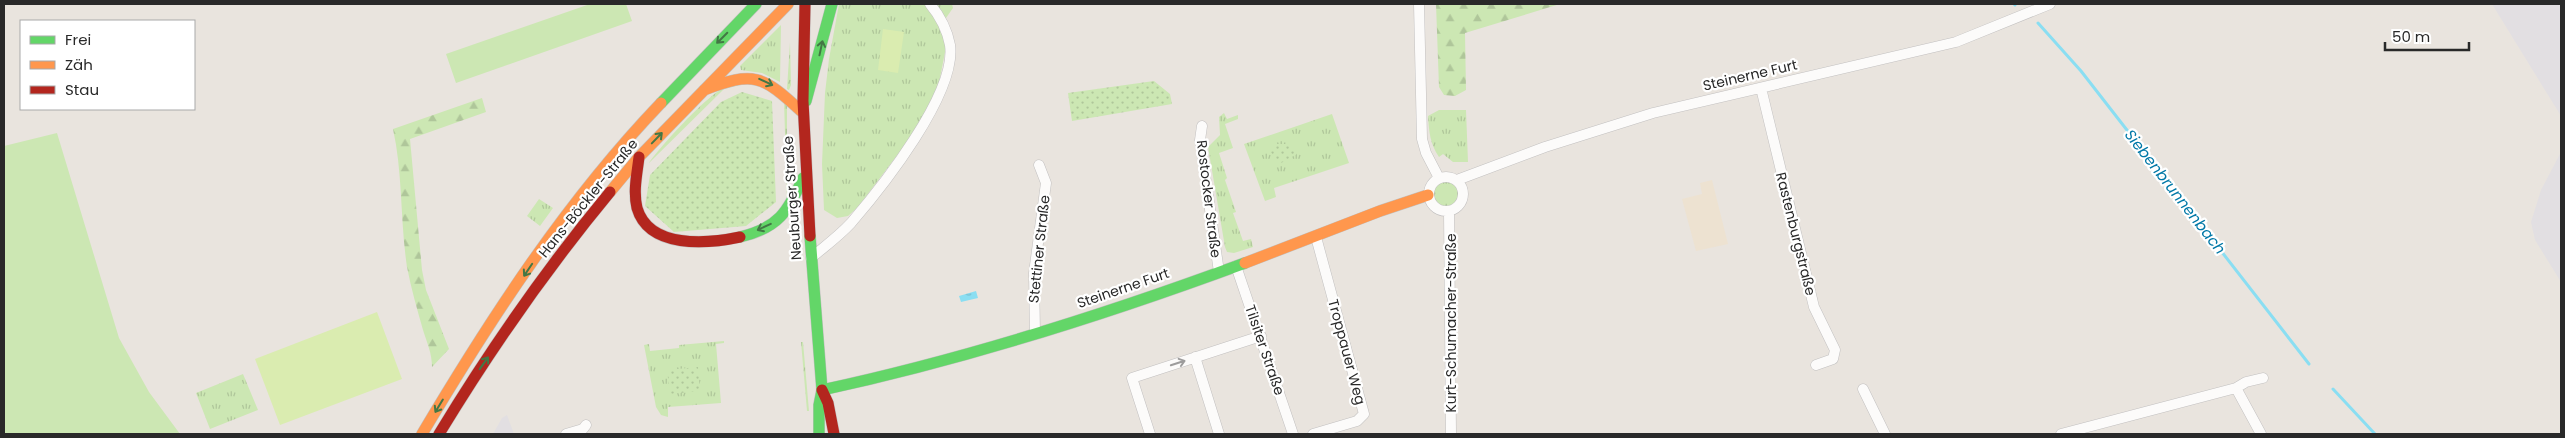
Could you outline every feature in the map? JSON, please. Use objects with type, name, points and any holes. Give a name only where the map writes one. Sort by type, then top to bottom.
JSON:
[{"type":"street","name":"Hans-Böckler-Straße","points":[[422,434],[451,385],[551,235],[632,133],[756,4]]},
{"type":"street","name":"Hans-Böckler-Straße","points":[[439,434],[462,396],[561,252],[639,157],[788,4]]},
{"type":"street","name":"Neuburger Straße","points":[[805,4],[801,111],[804,177],[822,390],[819,405],[819,434]]},
{"type":"street","points":[[703,90],[734,78],[751,77],[775,87],[801,111],[812,85],[832,4]]},
{"type":"street","points":[[811,258],[850,224],[862,209],[923,126],[942,90],[950,46],[944,24],[930,4]]},
{"type":"street","points":[[1419,4],[1422,139],[1426,153],[1439,178],[1432,183],[1428,195],[1434,207],[1449,211],[1455,209],[1462,200],[1462,188],[1457,180]]},
{"type":"street","name":"Steinerne Furt","points":[[1439,178],[1448,177],[1457,180],[1611,125],[1956,42],[2050,4]]},
{"type":"street","name":"Rastenburgstraße","points":[[1761,88],[1814,307],[1835,350],[1833,359],[1816,365]]},
{"type":"street","name":"Rostocker Straße","points":[[1202,126],[1200,140],[1218,272]]},
{"type":"street","points":[[639,157],[635,194],[639,214],[644,222],[660,236],[680,240],[718,240],[764,228],[777,221],[786,212],[804,177]]},
{"type":"street","name":"Stettiner Straße","points":[[1035,334],[1034,273],[1046,182],[1039,165]]},
{"type":"street","name":"Steinerne Furt","points":[[822,390],[916,368],[1035,334],[1236,266],[1428,195]]},
{"type":"street","name":"Kurt-Schumacher-Straße","points":[[1449,211],[1451,434]]},
{"type":"street","name":"Troppauer Weg","points":[[1313,434],[1357,420],[1364,414],[1316,237]]},
{"type":"street","name":"Tilsiter Straße","points":[[1236,266],[1293,434]]},
{"type":"street","points":[[1150,434],[1132,378],[1261,336]]},
{"type":"street","points":[[1195,357],[1218,434]]},
{"type":"street","points":[[2062,434],[2236,388],[2246,382],[2263,378]]},
{"type":"street","points":[[2236,388],[2261,434]]},
{"type":"street","points":[[1863,389],[1885,434]]},
{"type":"street","name":"Neuburger Straße","points":[[822,390],[828,403],[834,434]]},
{"type":"street","points":[[566,434],[582,429],[586,425]]},
{"type":"shaded area","points":[[2492,4],[2561,4],[2561,116]]},
{"type":"shaded area","points":[[2561,152],[2561,282],[2535,240],[2531,222],[2541,190]]},
{"type":"shaded area","points":[[1712,180],[1728,244],[1696,251],[1682,199],[1702,194],[1700,183]]},
{"type":"shaded area","points":[[507,415],[514,434],[493,434],[502,418]]},
{"type":"green space","points":[[590,4],[626,4],[632,21],[456,83],[446,54]]},
{"type":"green space","points":[[839,4],[952,4],[953,8],[941,25],[946,47],[938,88],[920,125],[858,207],[848,216],[837,218],[824,210],[822,164],[825,93]]},
{"type":"green space","points":[[1436,4],[1560,4],[1465,33],[1466,90],[1455,96],[1444,95],[1439,87]]},
{"type":"green space","points":[[781,25],[780,82],[762,73],[741,70],[740,66]]},
{"type":"green space","points":[[883,29],[904,32],[898,73],[878,70]]},
{"type":"green space","points":[[790,42],[791,85],[789,90],[787,89]]},
{"type":"green space","points":[[1154,81],[1170,94],[1172,104],[1072,121],[1068,93]]},
{"type":"green space","points":[[751,82],[724,89],[649,163],[684,122],[717,92],[730,86]]},
{"type":"green space","points":[[742,92],[772,101],[776,202],[746,226],[674,232],[645,206],[650,175],[721,102]]},
{"type":"green space","points":[[482,98],[486,112],[410,139],[422,270],[426,290],[449,349],[432,367],[407,267],[398,163],[393,129]]},
{"type":"green space","points":[[784,100],[787,105],[787,201]]},
{"type":"green space","points":[[1439,110],[1466,110],[1468,162],[1453,162],[1443,154],[1439,157],[1436,152],[1430,138],[1428,116]]},
{"type":"green space","points":[[1224,113],[1227,119],[1238,115],[1238,119],[1225,124],[1233,148],[1219,153],[1227,178],[1225,180],[1236,212],[1233,213],[1243,241],[1251,239],[1253,247],[1234,253],[1227,252],[1225,247],[1208,147],[1220,135],[1219,117]]},
{"type":"green space","points":[[1332,114],[1349,163],[1274,188],[1276,197],[1265,201],[1244,144]]},
{"type":"green space","points":[[57,133],[119,338],[149,392],[180,434],[4,434],[4,146]]},
{"type":"green space","points":[[1277,144],[1290,144],[1297,154],[1274,167],[1275,158],[1270,151]]},
{"type":"green space","points":[[1446,180],[1456,184],[1460,194],[1456,204],[1446,208],[1436,204],[1432,194],[1436,184]]},
{"type":"green space","points":[[539,199],[553,208],[540,226],[527,216]]},
{"type":"green space","points":[[377,312],[402,379],[280,425],[255,359]]},
{"type":"green space","points":[[724,341],[724,343],[716,344],[721,403],[668,407],[668,417],[661,415],[656,407],[644,345],[649,344],[650,351],[679,348],[679,345]]},
{"type":"green space","points":[[801,342],[803,342],[809,411],[807,411]]},
{"type":"green space","points":[[698,367],[700,391],[670,394],[667,370]]},
{"type":"green space","points":[[243,374],[258,410],[210,429],[196,393]]},
{"type":"water","points":[[976,291],[978,298],[961,302],[959,296]]},
{"type":"waterway","name":"Siebenbrunnenbach","points":[[2038,23],[2081,71],[2309,364]]},
{"type":"waterway","name":"Siebenbrunnenbach","points":[[2333,389],[2375,434]]},
{"type":"traffic: fast","points":[[661,103],[756,4]]},
{"type":"traffic: fast","points":[[806,101],[832,4]]},
{"type":"traffic: fast","points":[[740,237],[764,229],[780,217],[792,200],[803,178]]},
{"type":"traffic: fast","points":[[810,236],[822,390],[819,405],[819,434]]},
{"type":"traffic: fast","points":[[822,390],[983,350],[1141,300],[1245,263]]},
{"type":"traffic: slow","points":[[610,192],[639,157],[788,4]]},
{"type":"traffic: slow","points":[[704,90],[735,80],[757,80],[776,90],[801,111]]},
{"type":"traffic: slow","points":[[422,434],[503,304],[562,220],[661,103]]},
{"type":"traffic: slow","points":[[1245,263],[1380,211],[1428,195]]},
{"type":"traffic: jam","points":[[805,4],[803,101],[810,236]]},
{"type":"traffic: jam","points":[[639,157],[635,189],[637,208],[644,221],[654,231],[666,237],[696,242],[740,237]]},
{"type":"traffic: jam","points":[[439,434],[478,371],[520,310],[610,192]]},
{"type":"traffic: jam","points":[[822,390],[828,403],[834,434]]}]
